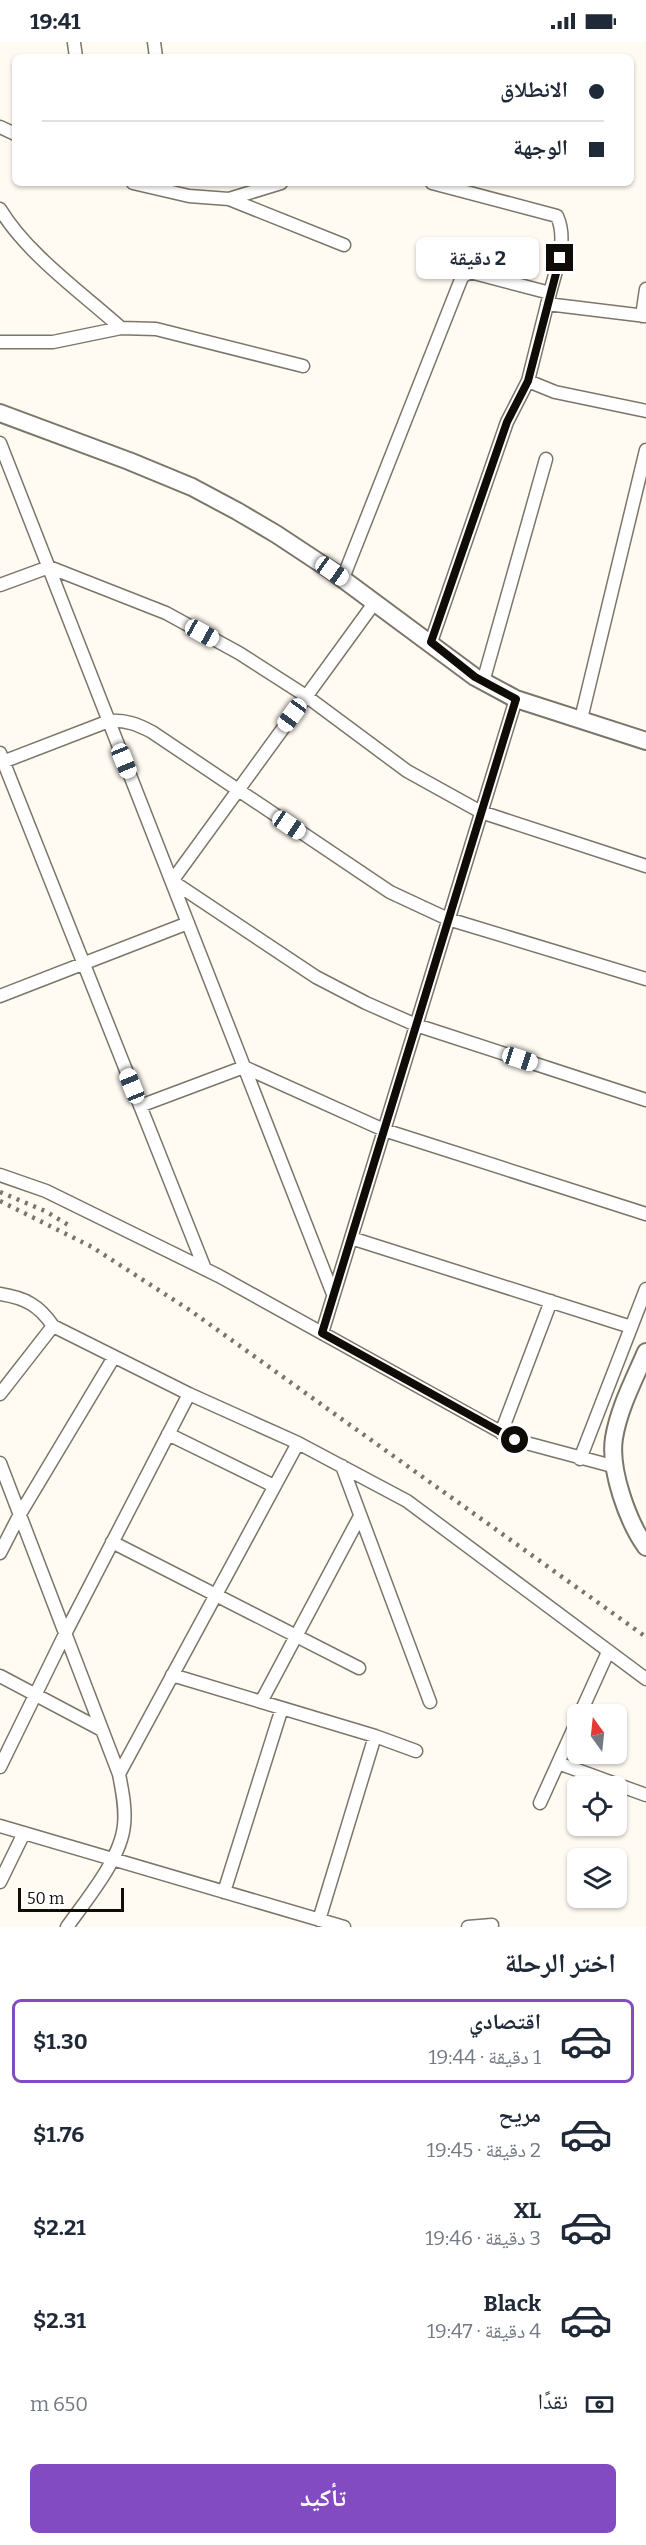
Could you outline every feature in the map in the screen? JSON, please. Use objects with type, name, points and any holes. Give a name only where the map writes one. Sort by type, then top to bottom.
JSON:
[{"type":"street","points":[[146,186],[189,196],[229,199],[345,245]]},
{"type":"street","points":[[229,199],[271,186]]},
{"type":"street","points":[[431,642],[507,422],[528,381],[560,258],[562,227],[557,216],[443,186]]},
{"type":"street","points":[[0,209],[6,219],[44,260],[121,328]]},
{"type":"street","points":[[343,578],[462,277],[470,272],[549,299],[644,316],[646,289]]},
{"type":"street","points":[[0,342],[53,342],[121,328],[156,329],[303,366]]},
{"type":"street","points":[[528,381],[555,392],[646,411]]},
{"type":"street","points":[[0,413],[192,487],[276,534],[343,578],[483,682],[516,699],[646,739]]},
{"type":"street","points":[[0,443],[333,1294]]},
{"type":"street","points":[[581,719],[646,450]]},
{"type":"street","points":[[483,682],[546,459]]},
{"type":"street","points":[[0,585],[49,567],[166,613],[239,653],[306,696],[407,771],[481,812],[646,866]]},
{"type":"street","points":[[172,881],[375,602]]},
{"type":"street","points":[[322,1333],[516,699]]},
{"type":"street","points":[[205,1269],[1,760],[109,721],[123,720],[153,732],[390,892],[448,920],[646,979]]},
{"type":"street","points":[[172,881],[316,977],[416,1025],[646,1101]]},
{"type":"street","points":[[0,996],[188,923]]},
{"type":"street","points":[[140,1107],[244,1067],[384,1130],[646,1214]]},
{"type":"street","points":[[0,1175],[46,1191],[205,1269],[515,1440],[616,1467]]},
{"type":"street","points":[[351,1238],[631,1327]]},
{"type":"street","points":[[580,1458],[646,1289]]},
{"type":"street","points":[[0,1294],[32,1302],[43,1311],[53,1326],[189,1394],[298,1443],[407,1501],[646,1679]]},
{"type":"street","points":[[501,1433],[551,1301]]},
{"type":"street","points":[[0,1394],[53,1326]]},
{"type":"street","points":[[646,1352],[622,1408],[614,1441],[617,1482],[629,1517],[646,1547]]},
{"type":"street","points":[[0,1553],[20,1514],[114,1357]]},
{"type":"street","points":[[0,1767],[66,1632],[189,1394]]},
{"type":"street","points":[[168,1434],[274,1486]]},
{"type":"street","points":[[119,1774],[298,1443]]},
{"type":"street","points":[[0,1463],[119,1774],[123,1799],[124,1827],[113,1859],[67,1927]]},
{"type":"street","points":[[342,1466],[359,1518],[430,1702]]},
{"type":"street","points":[[261,1702],[359,1518]]},
{"type":"street","points":[[112,1542],[359,1668]]},
{"type":"street","points":[[585,1704],[608,1652]]},
{"type":"street","points":[[172,1675],[375,1736],[416,1751]]},
{"type":"street","points":[[0,1676],[102,1730]]},
{"type":"street","points":[[224,1892],[282,1708]]},
{"type":"street","points":[[319,1920],[375,1736]]},
{"type":"street","points":[[540,1803],[567,1743]]},
{"type":"street","points":[[558,1762],[646,1795]]},
{"type":"street","points":[[0,1826],[344,1927]]},
{"type":"street","points":[[0,1882],[24,1833]]},
{"type":"street","points":[[468,1927],[492,1925]]},
{"type":"railway","points":[[0,1192],[45,1211],[70,1226]]},
{"type":"railway","points":[[0,1201],[92,1247],[191,1311],[646,1637]]},
{"type":"route","points":[[515,1440],[322,1333],[516,699],[475,677],[431,642],[507,422],[528,381],[560,258]]}]
